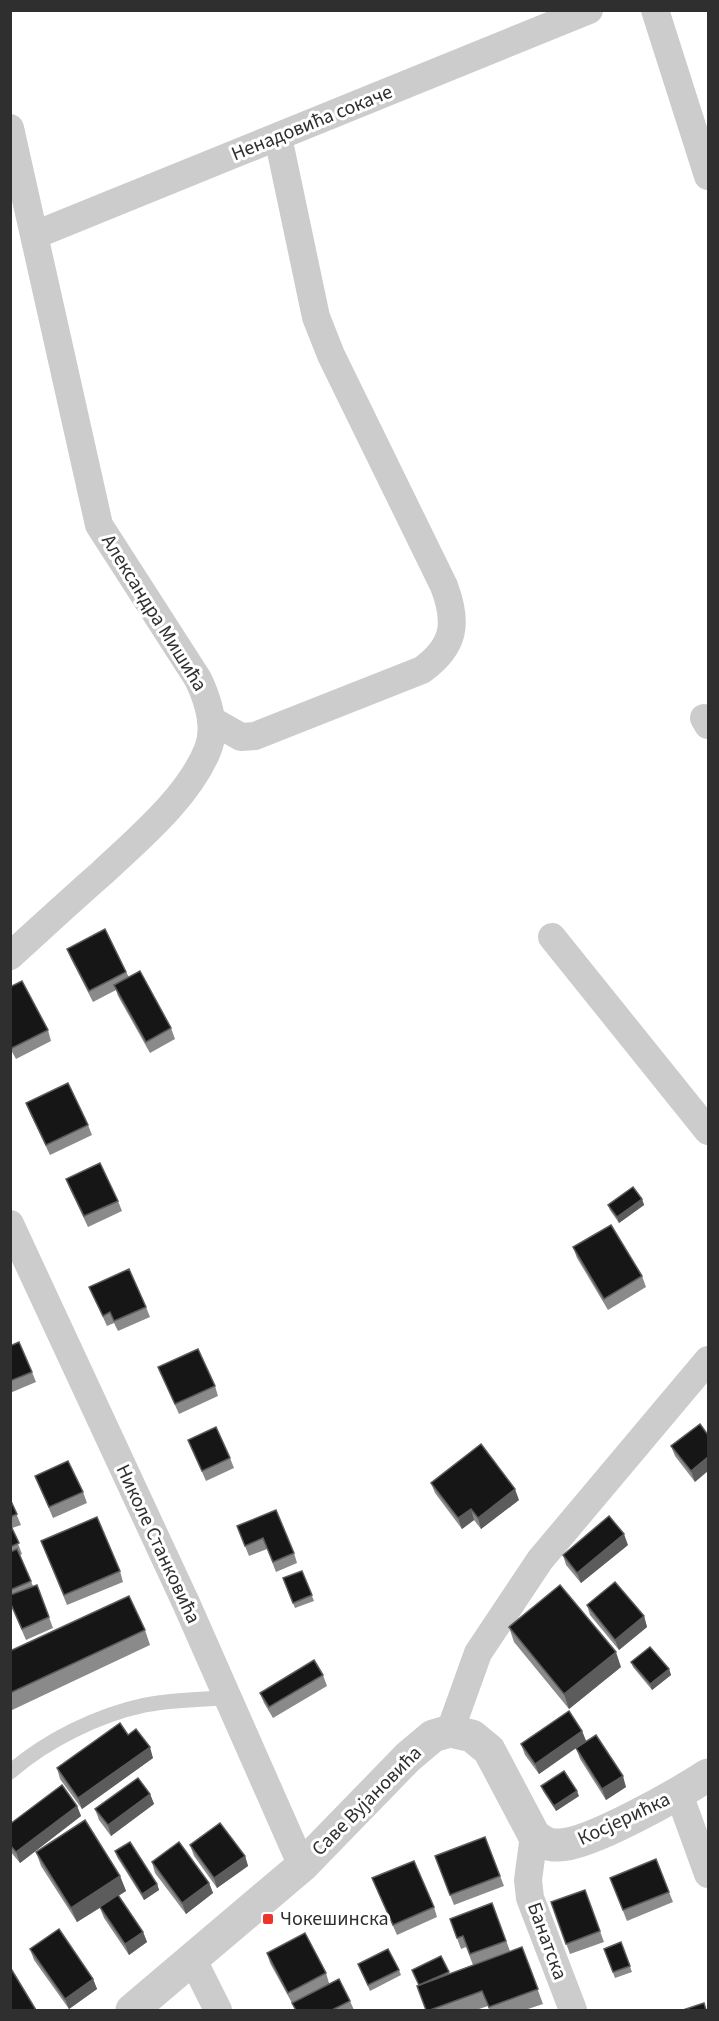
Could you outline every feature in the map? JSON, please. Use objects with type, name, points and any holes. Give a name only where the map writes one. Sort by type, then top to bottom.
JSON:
[{"type":"street","name":"Ненадовића сокаче","points":[[35,236],[590,10]]},
{"type":"street","points":[[655,10],[708,176]]},
{"type":"street","name":"Александра Мишића","points":[[10,128],[99,525],[198,679],[207,699],[211,720],[208,749],[191,778],[153,826],[10,956]]},
{"type":"street","points":[[211,720],[242,737],[255,736],[422,670],[440,657],[452,632],[452,606],[444,586],[331,355],[316,317],[278,137]]},
{"type":"street","points":[[552,937],[708,1131]]},
{"type":"street","name":"Николе Станковића","points":[[10,1224],[302,1866]]},
{"type":"street","points":[[534,1835],[489,1750],[472,1736],[450,1731],[478,1653],[540,1560],[708,1360]]},
{"type":"street","name":"Саве Вујановића","points":[[132,2010],[302,1866],[408,1756],[433,1736],[450,1731]]},
{"type":"street","name":"Косјерићка","points":[[534,1835],[545,1844],[574,1844],[679,1794],[708,1775]]},
{"type":"street","points":[[679,1794],[708,1874]]},
{"type":"street","name":"Банатска","points":[[534,1835],[528,1880],[530,1898],[573,2010]]},
{"type":"street","points":[[192,1960],[218,2010]]},
{"type":"lane","points":[[10,1772],[34,1755],[90,1723],[130,1709],[167,1702],[227,1698]]},
{"type":"building","points":[[105,929],[126,972],[89,991],[67,949]]},
{"type":"building","points":[[140,971],[171,1028],[146,1042],[114,985]]},
{"type":"building","points":[[22,981],[48,1030],[12,1048],[10,1045],[10,987]]},
{"type":"building","points":[[68,1083],[88,1125],[46,1145],[26,1103]]},
{"type":"building","points":[[100,1163],[118,1201],[84,1216],[66,1179]]},
{"type":"building","points":[[633,1187],[642,1199],[617,1217],[608,1205]]},
{"type":"building","points":[[611,1225],[642,1276],[604,1299],[573,1247]]},
{"type":"building","points":[[129,1269],[146,1307],[114,1321],[110,1312],[103,1316],[89,1287]]},
{"type":"building","points":[[19,1342],[32,1372],[10,1381],[10,1346]]},
{"type":"building","points":[[198,1349],[215,1386],[175,1404],[158,1367]]},
{"type":"building","points":[[700,1424],[708,1435],[708,1457],[691,1471],[671,1446]]},
{"type":"building","points":[[216,1427],[230,1458],[202,1471],[188,1440]]},
{"type":"building","points":[[481,1444],[515,1489],[478,1518],[471,1509],[458,1518],[431,1483]]},
{"type":"building","points":[[68,1461],[83,1492],[49,1507],[35,1476]]},
{"type":"building","points":[[10,1499],[17,1514],[10,1517]]},
{"type":"building","points":[[276,1510],[294,1553],[273,1562],[263,1538],[245,1546],[237,1526]]},
{"type":"building","points":[[609,1516],[624,1534],[577,1573],[563,1555]]},
{"type":"building","points":[[97,1517],[120,1571],[64,1595],[41,1541]]},
{"type":"building","points":[[10,1524],[19,1543],[10,1547]]},
{"type":"building","points":[[17,1549],[31,1581],[10,1590],[10,1552]]},
{"type":"building","points":[[302,1571],[312,1595],[293,1603],[283,1578]]},
{"type":"building","points":[[615,1582],[644,1616],[615,1640],[587,1605]]},
{"type":"building","points":[[37,1585],[49,1617],[22,1629],[10,1602],[10,1595]]},
{"type":"building","points":[[560,1585],[616,1652],[564,1694],[509,1627]]},
{"type":"building","points":[[129,1596],[145,1630],[10,1693],[10,1651]]},
{"type":"building","points":[[650,1647],[669,1669],[650,1684],[631,1662]]},
{"type":"building","points":[[314,1660],[323,1675],[269,1707],[260,1693]]},
{"type":"building","points":[[569,1711],[582,1731],[535,1764],[521,1744]]},
{"type":"building","points":[[120,1723],[128,1735],[136,1729],[150,1747],[78,1798],[57,1768]]},
{"type":"building","points":[[596,1735],[623,1776],[602,1789],[576,1748]]},
{"type":"building","points":[[564,1771],[577,1791],[554,1806],[541,1786]]},
{"type":"building","points":[[138,1778],[150,1794],[108,1825],[95,1809]]},
{"type":"building","points":[[62,1785],[77,1806],[16,1852],[10,1845],[10,1824]]},
{"type":"building","points":[[85,1820],[120,1876],[71,1908],[36,1852]]},
{"type":"building","points":[[220,1823],[245,1856],[214,1878],[190,1845]]},
{"type":"building","points":[[485,1837],[500,1876],[450,1895],[435,1856]]},
{"type":"building","points":[[130,1842],[157,1884],[142,1894],[115,1851]]},
{"type":"building","points":[[179,1842],[209,1883],[182,1903],[152,1862]]},
{"type":"building","points":[[656,1859],[669,1892],[623,1910],[610,1878]]},
{"type":"building","points":[[414,1861],[434,1907],[393,1925],[372,1878]]},
{"type":"building","points":[[585,1890],[600,1931],[566,1944],[551,1902]]},
{"type":"building","points":[[118,1895],[143,1932],[125,1944],[100,1907]]},
{"type":"building","points":[[492,1903],[506,1941],[470,1954],[463,1936],[457,1938],[450,1919]]},
{"type":"building","points":[[59,1929],[93,1979],[65,1999],[30,1949]]},
{"type":"building","points":[[305,1933],[326,1973],[288,1993],[267,1953]]},
{"type":"building","points":[[621,1942],[630,1966],[613,1972],[604,1949]]},
{"type":"building","points":[[522,1947],[538,1989],[489,2007],[482,1991],[426,2010],[417,1986]]},
{"type":"building","points":[[388,1949],[399,1970],[368,1985],[358,1964]]},
{"type":"building","points":[[441,1956],[449,1972],[419,1985],[412,1970]]},
{"type":"building","points":[[10,1967],[36,2010],[10,2010]]},
{"type":"building","points":[[339,1979],[350,2001],[332,2010],[296,2010],[292,2003]]},
{"type":"building","points":[[704,2003],[706,2010],[683,2010]]},
{"type":"place","name":"Чокешинска","points":[[268,1919]]}]
